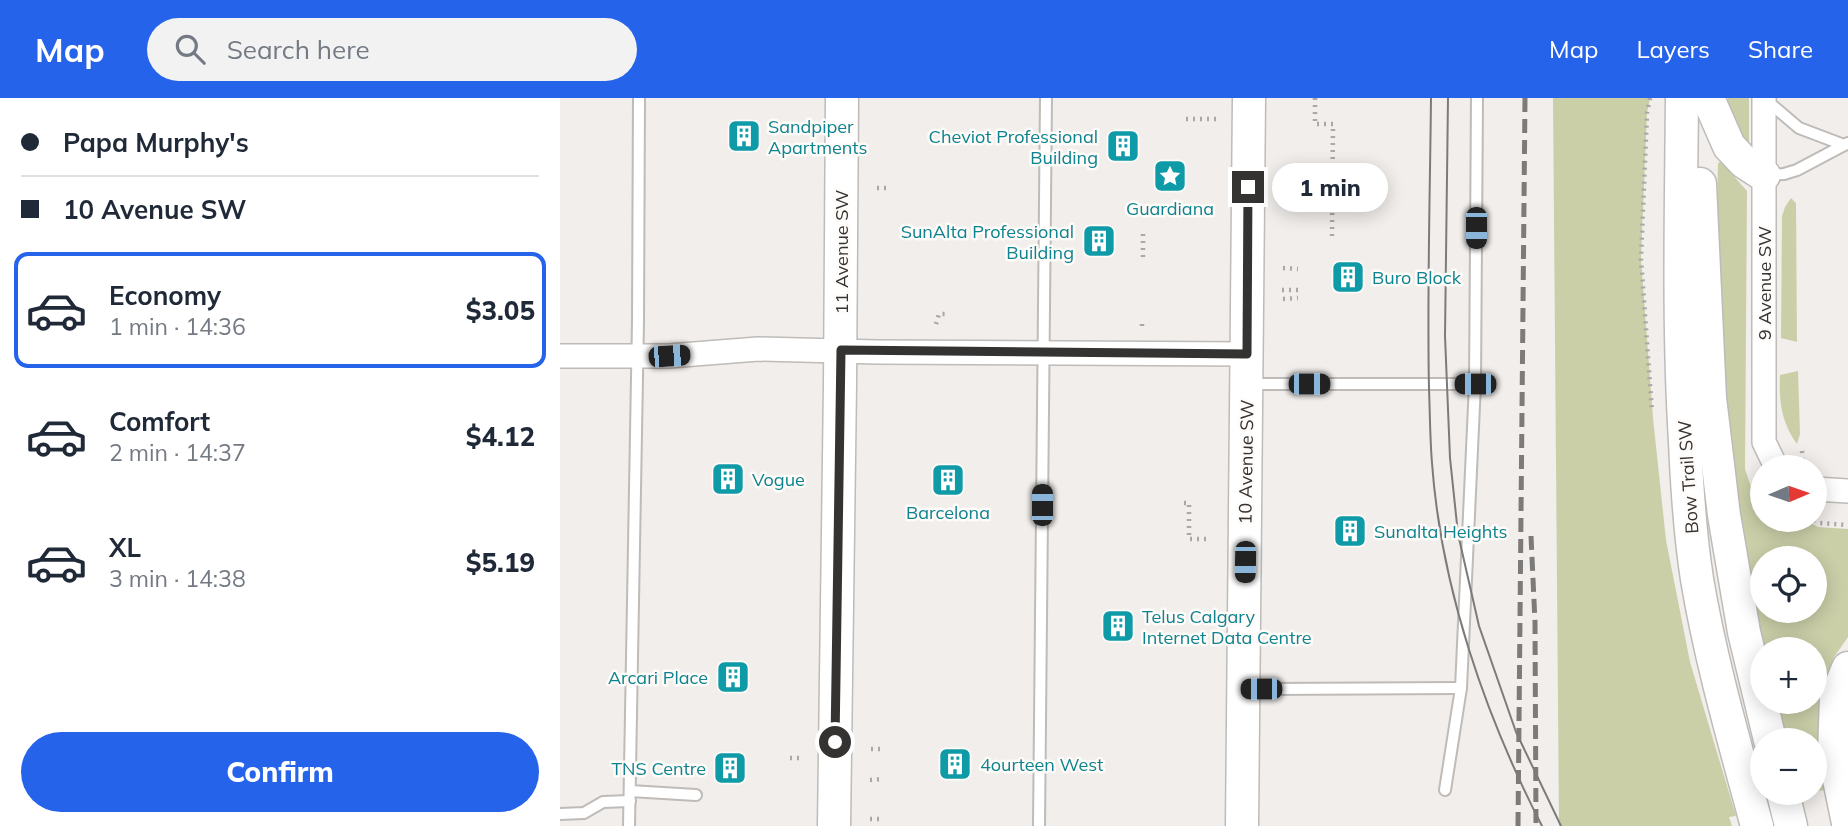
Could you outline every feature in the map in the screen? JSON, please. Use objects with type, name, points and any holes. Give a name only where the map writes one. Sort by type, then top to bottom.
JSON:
[{"type":"main road","name":"11 Avenue SW","points":[[834,826],[842,98]]},
{"type":"main road","name":"10 Avenue SW","points":[[1242,826],[1250,98]]},
{"type":"main road","points":[[1708,98],[1729,146],[1744,162],[1764,175]]},
{"type":"main road","name":"Bow Trail SW","points":[[1682,110],[1701,189],[1710,398],[1724,515],[1744,632],[1767,728]]},
{"type":"main road","name":"Bow Trail SW","points":[[1682,110],[1680,291],[1688,505],[1710,641],[1756,822]]},
{"type":"main road","points":[[1846,817],[1834,755],[1836,697],[1848,668]]},
{"type":"street","name":"9 Avenue SW","points":[[1764,98],[1764,442],[1770,455]]},
{"type":"street","points":[[560,356],[669,356],[758,349],[1044,352],[1247,369]]},
{"type":"street","points":[[1827,490],[1848,491]]},
{"type":"lane","points":[[629,826],[639,98]]},
{"type":"lane","points":[[1039,826],[1046,98]]},
{"type":"lane","points":[[1445,790],[1461,688],[1475,384],[1477,98]]},
{"type":"lane","points":[[1764,98],[1798,128],[1846,144]]},
{"type":"lane","points":[[1764,175],[1797,170],[1846,144]]},
{"type":"lane","points":[[1247,369],[1475,384]]},
{"type":"lane","points":[[1244,689],[1461,688]]},
{"type":"lane","points":[[560,814],[584,813],[603,802],[630,796],[696,795]]},
{"type":"path","points":[[1315,98],[1315,124],[1333,124],[1332,237]]},
{"type":"path","points":[[1647,113],[1650,98]]},
{"type":"path","points":[[1186,119],[1216,119]]},
{"type":"path","points":[[877,188],[889,188]]},
{"type":"path","points":[[1143,234],[1143,262]]},
{"type":"path","points":[[1283,268],[1298,269]]},
{"type":"path","points":[[1282,290],[1298,290]]},
{"type":"path","points":[[1283,299],[1298,299]]},
{"type":"path","points":[[936,324],[939,314],[948,313]]},
{"type":"path","points":[[1802,451],[1802,455]]},
{"type":"path","points":[[1184,503],[1189,503],[1189,539],[1211,539]]},
{"type":"path","points":[[1827,524],[1848,525]]},
{"type":"path","points":[[871,749],[885,749]]},
{"type":"path","points":[[790,758],[803,758]]},
{"type":"path","points":[[870,780],[884,779]]},
{"type":"path","points":[[870,819],[884,819]]},
{"type":"green space","points":[[1553,98],[1650,98],[1647,113],[1641,259],[1653,418],[1666,540],[1690,662],[1736,816],[1729,817],[1732,826],[1559,826]]},
{"type":"green space","points":[[1728,98],[1749,98],[1749,146],[1727,122]]},
{"type":"green space","points":[[1721,162],[1747,191],[1745,469],[1750,484],[1750,532],[1827,532],[1827,528],[1848,529],[1848,637],[1834,657],[1827,674],[1827,637],[1760,637],[1757,623],[1827,623],[1827,546],[1750,546],[1750,582],[1724,437],[1716,258],[1718,163]]},
{"type":"green space","points":[[1791,198],[1796,203],[1797,342],[1781,338],[1782,216]]},
{"type":"green space","points":[[1798,371],[1800,434],[1797,444],[1784,419],[1780,375]]},
{"type":"green space","points":[[1773,714],[1819,714],[1819,728],[1777,728]]},
{"type":"tram line","points":[[1431,98],[1428,353],[1432,463],[1437,510],[1445,557],[1469,650],[1502,740],[1542,826]]},
{"type":"tram line","points":[[1448,98],[1445,336],[1450,458],[1458,534],[1479,626],[1516,732],[1561,826]]},
{"type":"railway","points":[[1518,826],[1525,98]]},
{"type":"railway","points":[[1531,536],[1535,622],[1536,826]]},
{"type":"place","name":"Sandpiper Apartments","points":[[744,136]]},
{"type":"place","name":"Cheviot Professional Building","points":[[1123,146]]},
{"type":"place","name":"Guardiana","points":[[1170,176]]},
{"type":"place","name":"SunAlta Professional Building","points":[[1099,241]]},
{"type":"place","name":"Buro Block","points":[[1348,277]]},
{"type":"place","name":"Vogue","points":[[728,479]]},
{"type":"place","name":"Barcelona","points":[[948,480]]},
{"type":"place","name":"Sunalta Heights","points":[[1350,531]]},
{"type":"place","name":"Telus Calgary Internet Data Centre","points":[[1118,626]]},
{"type":"place","name":"Arcari Place","points":[[733,677]]},
{"type":"place","name":"4ourteen West","points":[[955,764]]},
{"type":"place","name":"TNS Centre","points":[[730,768]]},
{"type":"route","points":[[835,742],[841,350],[1247,354],[1248,187]]}]
